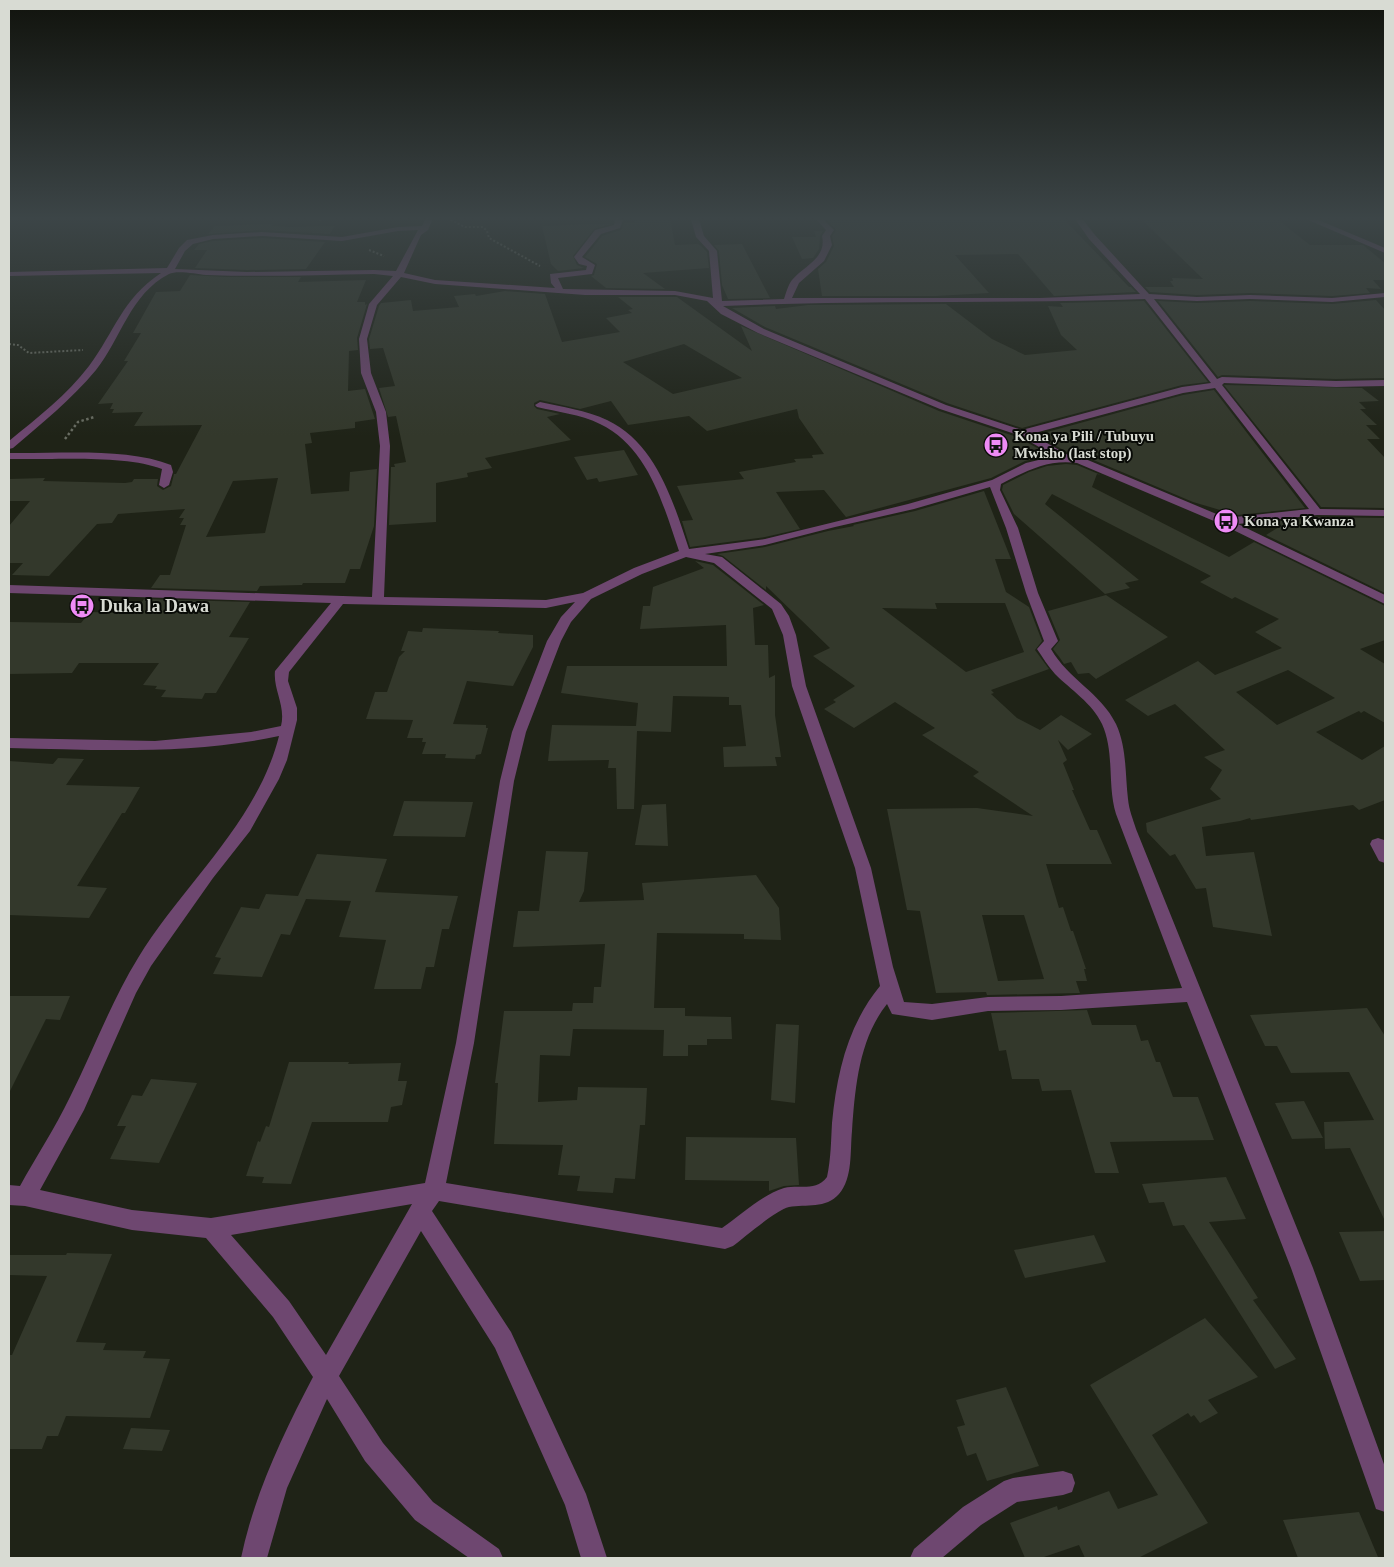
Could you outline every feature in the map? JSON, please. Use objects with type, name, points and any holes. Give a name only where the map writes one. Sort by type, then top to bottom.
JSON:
[{"type":"street","points":[[9,446],[68,396],[87,374],[104,350],[123,316],[145,289]]},
{"type":"street","points":[[378,600],[385,446],[381,412],[366,373],[363,339],[373,304],[385,289]]},
{"type":"street","points":[[546,289],[599,294],[674,293],[703,297],[718,304],[787,301],[1049,300],[1147,296],[1198,299],[1250,297],[1332,300],[1385,295]]},
{"type":"street","points":[[717,289],[718,304],[724,312],[793,345],[884,380],[944,407],[1022,433],[1065,458]]},
{"type":"street","points":[[787,301],[792,289]]},
{"type":"street","points":[[1140,289],[1317,512]]},
{"type":"street","points":[[1022,433],[1182,390],[1217,385],[1222,380],[1336,384],[1385,383]]},
{"type":"street","points":[[540,405],[598,420],[615,428],[628,440],[660,482],[685,553]]},
{"type":"street","points":[[9,456],[159,462],[167,467],[168,472],[164,485]]},
{"type":"street","points":[[9,589],[340,600],[546,604],[587,596],[638,571],[685,553],[765,542],[833,524],[910,507],[996,482],[1030,465],[1065,458],[1079,460],[1225,522],[1385,600]]},
{"type":"street","points":[[996,482],[995,490],[1018,546],[1032,594],[1045,622],[1051,641],[1044,649],[1047,656],[1056,669],[1098,708],[1109,723],[1119,765],[1122,812],[1302,1268],[1385,1500]]},
{"type":"street","points":[[1225,522],[1317,512],[1385,513]]},
{"type":"street","points":[[685,553],[718,560],[777,607],[783,615],[790,633],[792,659],[798,684],[851,827],[868,887],[888,989],[898,1009],[932,1012],[988,1004],[1061,1003],[1195,994]]},
{"type":"street","points":[[254,1558],[276,1479],[326,1376],[346,1344],[420,1211],[434,1191],[465,1043],[507,781],[519,732],[554,641],[566,620],[587,596]]},
{"type":"street","points":[[340,600],[282,671],[282,688],[290,708],[289,729],[272,779],[244,827],[171,923],[128,991],[77,1104],[17,1196],[132,1220],[211,1228],[434,1191],[725,1239],[784,1198],[804,1199],[822,1194],[831,1189],[835,1184],[850,1066],[858,1038],[868,1014],[888,989]]},
{"type":"street","points":[[9,743],[155,746],[252,737],[289,729]]},
{"type":"street","points":[[420,1211],[502,1340],[577,1503],[594,1558]]},
{"type":"street","points":[[211,1228],[281,1309],[374,1452],[424,1511],[490,1558]]},
{"type":"street","points":[[923,1558],[972,1516],[1013,1490],[1063,1483]]},
{"type":"path","points":[[9,344],[18,345],[29,353],[104,350]]},
{"type":"building","points":[[181,289],[362,289],[357,302],[365,302],[365,305],[367,304],[357,338],[358,350],[349,351],[348,391],[365,389],[375,419],[355,422],[355,428],[310,433],[312,443],[305,444],[311,494],[349,491],[350,472],[377,469],[374,526],[360,569],[350,569],[345,583],[260,586],[257,591],[151,588],[160,575],[170,575],[186,525],[180,525],[184,518],[179,518],[185,509],[118,514],[112,523],[97,524],[49,576],[12,575],[23,563],[9,563],[9,526],[30,501],[9,501],[9,479],[45,478],[43,481],[125,483],[132,482],[134,479],[158,479],[157,486],[163,490],[171,486],[174,474],[176,474],[202,425],[134,426],[143,412],[112,413],[114,409],[110,409],[113,403],[98,404],[128,361],[124,361],[141,333],[133,333],[156,292],[180,291]],"holes":[[[278,478],[265,533],[206,537],[233,481]]]},
{"type":"building","points":[[724,289],[765,289],[770,298],[728,299]]},
{"type":"building","points":[[821,289],[986,289],[989,293],[936,296],[822,296]]},
{"type":"building","points":[[1048,289],[1133,289],[1136,292],[1054,296]]},
{"type":"building","points":[[1147,289],[1367,289],[1370,293],[1332,296],[1250,293],[1197,295],[1150,292]]},
{"type":"building","points":[[505,291],[545,294],[562,342],[620,332],[606,318],[632,313],[628,310],[633,309],[618,297],[677,297],[752,351],[741,326],[939,411],[1017,437],[1050,455],[1025,461],[991,478],[846,517],[824,490],[776,492],[800,529],[765,537],[690,547],[682,521],[693,520],[677,486],[744,479],[739,472],[796,462],[794,459],[813,458],[812,455],[824,454],[799,418],[797,409],[707,431],[689,416],[628,425],[611,401],[580,409],[540,400],[534,403],[534,406],[537,409],[560,414],[547,417],[571,440],[485,458],[492,468],[467,473],[468,477],[436,483],[436,522],[389,525],[391,467],[395,467],[394,464],[406,462],[396,416],[388,417],[379,388],[395,386],[383,348],[370,349],[369,339],[379,306],[381,303],[411,300],[413,311],[459,307],[454,296],[475,294],[476,296]],"holes":[[[684,344],[742,378],[673,394],[623,362]]]},
{"type":"building","points":[[1376,300],[1385,310],[1385,378],[1336,379],[1222,375],[1218,377],[1158,301],[1197,303],[1250,301],[1332,304]]},
{"type":"building","points":[[1144,301],[1208,382],[1182,385],[1022,428],[947,403],[765,327],[732,308],[775,306],[776,309],[808,305],[946,304],[992,339],[1025,355],[1077,350],[1061,335],[1048,306],[1063,307],[1060,303]]},
{"type":"building","points":[[1224,385],[1362,388],[1379,401],[1359,402],[1366,409],[1360,409],[1377,425],[1366,425],[1380,439],[1367,439],[1385,458],[1385,508],[1321,507]]},
{"type":"building","points":[[1214,390],[1305,508],[1237,515],[1193,502],[1084,456],[1069,453],[1036,435],[1183,395]]},
{"type":"building","points":[[624,450],[638,475],[599,482],[597,478],[587,480],[574,457]]},
{"type":"building","points":[[1077,465],[1101,475],[1097,474],[1092,487],[1229,557],[1254,542],[1385,606],[1385,640],[1360,649],[1385,664],[1385,723],[1364,711],[1361,713],[1359,711],[1316,732],[1362,760],[1385,746],[1385,800],[1359,810],[1353,805],[1251,820],[1250,818],[1202,827],[1206,856],[1254,852],[1272,936],[1213,927],[1206,888],[1196,889],[1175,854],[1170,856],[1147,832],[1146,823],[1221,799],[1210,789],[1222,770],[1204,757],[1225,750],[1175,704],[1148,716],[1125,700],[1198,661],[1215,675],[1282,648],[1255,632],[1279,619],[1235,597],[1232,599],[1200,582],[1211,576],[1052,494],[1045,504],[1139,580],[1125,583],[1130,588],[1105,594],[1014,514],[1002,490],[1003,485],[1029,472],[1047,466]],"holes":[[[1288,670],[1335,698],[1277,725],[1236,692]]]},
{"type":"building","points":[[984,491],[1011,559],[995,559],[1006,592],[1029,607],[1042,641],[1035,650],[1049,669],[991,690],[994,693],[991,694],[1017,718],[1040,730],[1061,715],[1092,734],[1068,750],[1058,740],[1067,760],[1063,763],[1074,790],[1072,790],[1090,830],[1097,830],[1112,864],[1046,864],[1059,908],[1063,907],[1086,969],[1084,969],[1087,981],[1076,981],[1080,993],[987,995],[986,992],[936,993],[920,911],[907,910],[887,809],[977,808],[1033,816],[973,776],[979,772],[922,735],[935,728],[895,702],[854,728],[824,709],[836,702],[833,700],[855,686],[813,656],[830,648],[766,586],[766,590],[723,556],[717,554],[765,547],[915,511]],"holes":[[[935,603],[1005,603],[1024,652],[966,672],[882,608],[937,609]],[[982,915],[1024,915],[1044,979],[998,981]]]},
{"type":"building","points":[[1317,517],[1385,518],[1385,593],[1266,535],[1279,527],[1264,523]]},
{"type":"building","points":[[695,561],[713,565],[764,605],[753,608],[755,645],[768,645],[769,678],[775,675],[775,715],[781,757],[775,757],[777,766],[724,767],[723,747],[746,746],[741,705],[729,705],[729,697],[673,696],[671,732],[637,731],[634,809],[617,809],[616,768],[608,768],[609,760],[548,761],[552,725],[636,726],[638,703],[561,693],[567,666],[727,666],[726,625],[640,629],[643,606],[650,606],[653,587],[704,568]]},
{"type":"building","points":[[1106,595],[1168,637],[1096,679],[1089,673],[1078,674],[1071,662],[1064,664],[1053,649],[1060,640],[1048,611]]},
{"type":"building","points":[[144,599],[250,602],[229,637],[249,638],[216,693],[205,693],[202,699],[161,697],[166,690],[155,689],[157,686],[143,685],[159,663],[79,663],[72,673],[9,674],[9,622],[81,623],[90,612],[122,613],[128,605],[140,605]]},
{"type":"building","points":[[423,628],[499,631],[498,633],[533,635],[533,647],[513,686],[467,681],[453,724],[486,725],[486,728],[488,728],[481,754],[476,755],[475,759],[445,758],[446,754],[422,754],[426,742],[422,742],[423,738],[407,738],[413,720],[366,719],[375,692],[387,692],[399,657],[405,651],[401,651],[408,631],[422,632]]},
{"type":"building","points":[[58,758],[84,759],[66,785],[140,787],[77,886],[107,888],[89,918],[9,915],[9,761],[53,764]]},
{"type":"building","points":[[404,801],[473,802],[465,837],[393,836]]},
{"type":"building","points":[[666,804],[668,846],[635,845],[642,805]]},
{"type":"building","points":[[546,851],[588,852],[584,891],[579,902],[644,900],[642,883],[756,875],[779,908],[781,940],[744,939],[744,934],[657,933],[654,1008],[685,1008],[685,1016],[731,1017],[732,1039],[707,1039],[707,1045],[688,1045],[688,1056],[663,1056],[664,1030],[573,1029],[570,1056],[540,1055],[538,1102],[577,1100],[578,1087],[647,1088],[645,1125],[640,1125],[635,1179],[615,1178],[613,1193],[577,1191],[580,1176],[558,1175],[563,1145],[494,1144],[498,1083],[495,1083],[504,1011],[572,1011],[573,1003],[593,1003],[594,987],[601,987],[605,944],[513,947],[518,911],[539,911]]},
{"type":"building","points":[[317,854],[387,859],[375,892],[458,896],[449,929],[442,929],[434,967],[426,967],[421,989],[374,989],[386,940],[339,937],[351,901],[306,899],[290,935],[281,934],[262,977],[213,974],[221,958],[215,957],[241,907],[259,909],[266,894],[298,896]]},
{"type":"building","points":[[9,996],[70,996],[60,1020],[46,1019],[9,1093]]},
{"type":"building","points":[[1367,1008],[1385,1036],[1385,1221],[1350,1148],[1325,1149],[1324,1122],[1374,1120],[1349,1072],[1291,1073],[1277,1046],[1265,1046],[1250,1015]]},
{"type":"building","points":[[1087,1010],[1092,1025],[1136,1025],[1141,1041],[1148,1040],[1156,1062],[1160,1062],[1173,1097],[1198,1097],[1214,1140],[1110,1142],[1119,1173],[1095,1173],[1071,1090],[1042,1091],[1039,1079],[1012,1079],[1006,1050],[999,1051],[991,1013]]},
{"type":"building","points":[[776,1024],[799,1025],[795,1103],[771,1100]]},
{"type":"building","points":[[289,1062],[401,1063],[398,1081],[407,1081],[402,1105],[391,1107],[388,1122],[312,1122],[291,1184],[262,1183],[264,1177],[246,1176],[258,1141],[260,1142],[266,1126],[269,1127]]},
{"type":"building","points":[[151,1079],[197,1083],[159,1163],[110,1159],[126,1126],[117,1126],[132,1095],[142,1096]]},
{"type":"building","points":[[1304,1101],[1323,1138],[1292,1139],[1275,1103]]},
{"type":"building","points":[[686,1137],[796,1138],[799,1185],[784,1186],[769,1191],[769,1181],[685,1180]]},
{"type":"building","points":[[1226,1177],[1246,1219],[1209,1222],[1258,1298],[1253,1300],[1296,1359],[1275,1369],[1184,1225],[1173,1226],[1164,1202],[1149,1203],[1142,1184]]},
{"type":"building","points":[[1385,1231],[1385,1280],[1360,1281],[1339,1232]]},
{"type":"building","points":[[1094,1235],[1106,1262],[1025,1278],[1014,1250]]},
{"type":"building","points":[[67,1253],[112,1254],[76,1342],[106,1343],[103,1350],[146,1351],[143,1358],[170,1359],[150,1418],[66,1416],[58,1436],[47,1436],[42,1449],[9,1449],[9,1355],[12,1355],[47,1276],[9,1275],[9,1255],[66,1255]]},
{"type":"building","points":[[1205,1318],[1258,1377],[1208,1400],[1218,1413],[1200,1423],[1194,1415],[1191,1417],[1188,1413],[1152,1435],[1208,1523],[1138,1558],[1085,1558],[1079,1545],[1041,1558],[1025,1558],[1010,1523],[1057,1506],[1058,1510],[1109,1491],[1118,1509],[1158,1495],[1090,1385]]},
{"type":"building","points":[[1006,1387],[1039,1466],[987,1481],[976,1453],[967,1456],[957,1427],[965,1425],[956,1400]]},
{"type":"building","points":[[131,1428],[170,1430],[162,1451],[123,1449]]},
{"type":"building","points":[[1359,1512],[1378,1557],[1298,1558],[1283,1520]]},
{"type":"place","name":"Kona ya Pili / Tubuyu Mwisho (last stop)","points":[[996,445]]},
{"type":"place","name":"Kona ya Kwanza","points":[[1226,521]]},
{"type":"place","name":"Duka la Dawa","points":[[82,606]]}]
